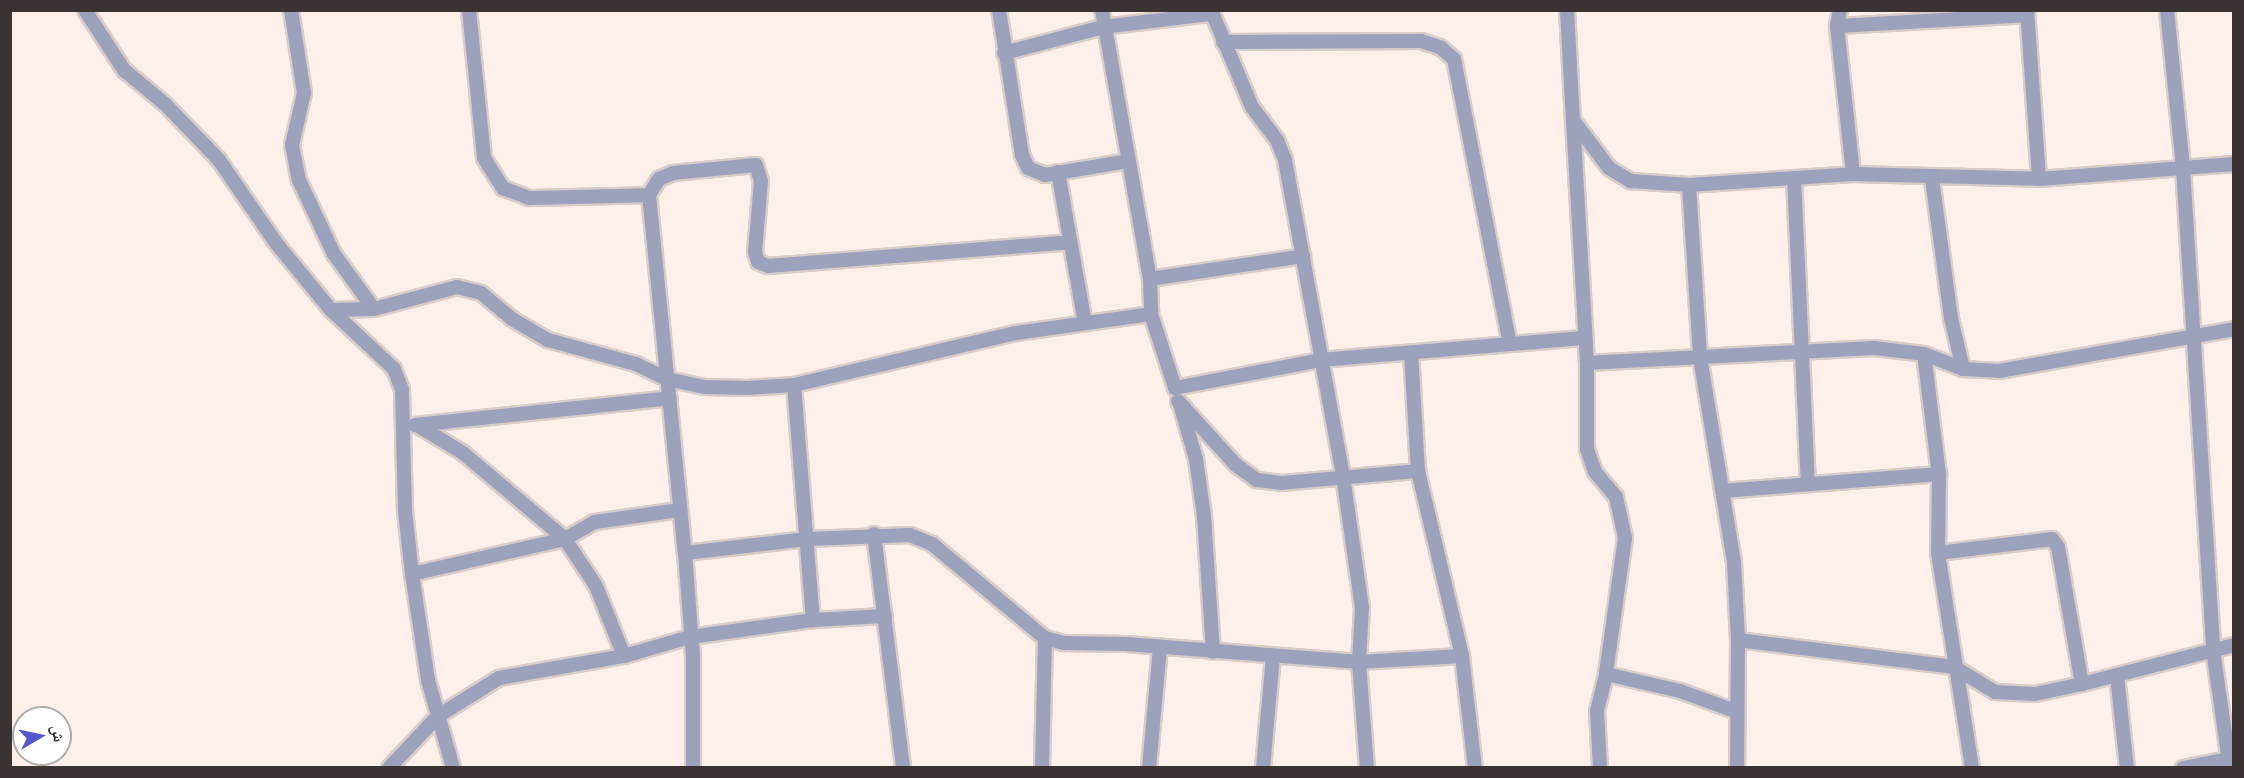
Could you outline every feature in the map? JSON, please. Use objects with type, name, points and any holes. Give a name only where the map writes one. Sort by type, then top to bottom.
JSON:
[{"type":"street","points":[[85,10],[124,70],[165,104],[219,160],[276,243],[331,310],[394,369],[402,390],[410,426],[405,511],[412,573],[428,680],[453,768]]},
{"type":"street","points":[[291,10],[304,93],[292,145],[299,180],[334,254],[374,309]]},
{"type":"street","points":[[469,10],[484,159],[503,188],[529,198],[649,195]]},
{"type":"street","points":[[999,10],[1022,155],[1028,168],[1045,175],[1129,161]]},
{"type":"street","points":[[1102,10],[1103,27],[1150,279],[1151,314],[1196,459],[1203,505],[1213,652]]},
{"type":"street","points":[[1567,10],[1587,363],[1588,460],[1616,497],[1625,538],[1606,674],[1598,711],[1600,768]]},
{"type":"street","points":[[1840,10],[1838,26],[1853,174]]},
{"type":"street","points":[[2167,10],[2184,168],[2192,337],[2213,650],[2231,762],[2183,768]]},
{"type":"street","points":[[1004,53],[1103,27],[1211,12],[1252,107],[1276,140],[1285,160],[1343,476],[1362,608],[1359,662],[1367,768]]},
{"type":"street","points":[[1838,26],[2027,13],[2039,178]]},
{"type":"street","points":[[1223,42],[1421,41],[1440,47],[1454,59],[1510,344]]},
{"type":"street","points":[[1573,120],[1609,168],[1631,181],[1689,185],[1853,174],[1932,179],[2039,178],[2234,164]]},
{"type":"street","points":[[693,768],[690,637],[685,553],[649,195],[659,179],[673,173],[756,165],[761,181],[755,252],[758,262],[768,266],[1070,243]]},
{"type":"street","points":[[1058,172],[1085,323]]},
{"type":"street","points":[[1794,178],[1808,484]]},
{"type":"street","points":[[1932,179],[1946,288],[1964,369]]},
{"type":"street","points":[[1689,185],[1700,357],[1731,536],[1738,640],[1735,711],[1737,768]]},
{"type":"street","points":[[1150,279],[1303,256]]},
{"type":"street","points":[[331,310],[374,309],[456,287],[481,293],[512,319],[548,340],[636,364],[667,380],[705,387],[794,385],[1016,333],[1151,314]]},
{"type":"street","points":[[1587,363],[1874,348],[1924,354],[1964,369],[1999,371],[2234,329]]},
{"type":"street","points":[[1177,394],[1321,360],[1585,338]]},
{"type":"street","points":[[1411,353],[1418,471],[1462,656],[1475,768]]},
{"type":"street","points":[[1924,354],[1939,474],[1938,553],[1954,667],[1972,768]]},
{"type":"street","points":[[794,385],[813,620]]},
{"type":"street","points":[[1177,394],[1236,465],[1257,480],[1281,483],[1418,471]]},
{"type":"street","points":[[410,426],[669,398]]},
{"type":"street","points":[[410,426],[462,453],[565,539],[596,586],[624,656]]},
{"type":"street","points":[[1723,491],[1939,474]]},
{"type":"street","points":[[412,573],[565,539],[595,522],[679,510]]},
{"type":"street","points":[[685,553],[807,539],[874,534],[910,535],[932,544],[1045,638],[1064,643],[1160,646],[1359,662],[1462,656]]},
{"type":"street","points":[[874,534],[903,768]]},
{"type":"street","points":[[1938,553],[2052,539],[2058,547],[2082,684]]},
{"type":"street","points":[[388,768],[438,716],[499,678],[624,656],[690,637],[813,620],[885,616]]},
{"type":"street","points":[[1042,768],[1045,638]]},
{"type":"street","points":[[1738,640],[1954,667],[1995,692],[2035,694],[2117,676],[2234,645]]},
{"type":"street","points":[[1149,768],[1160,646]]},
{"type":"street","points":[[1263,768],[1273,656]]},
{"type":"street","points":[[1606,674],[1680,691],[1735,711]]},
{"type":"street","points":[[2117,676],[2127,768]]}]
